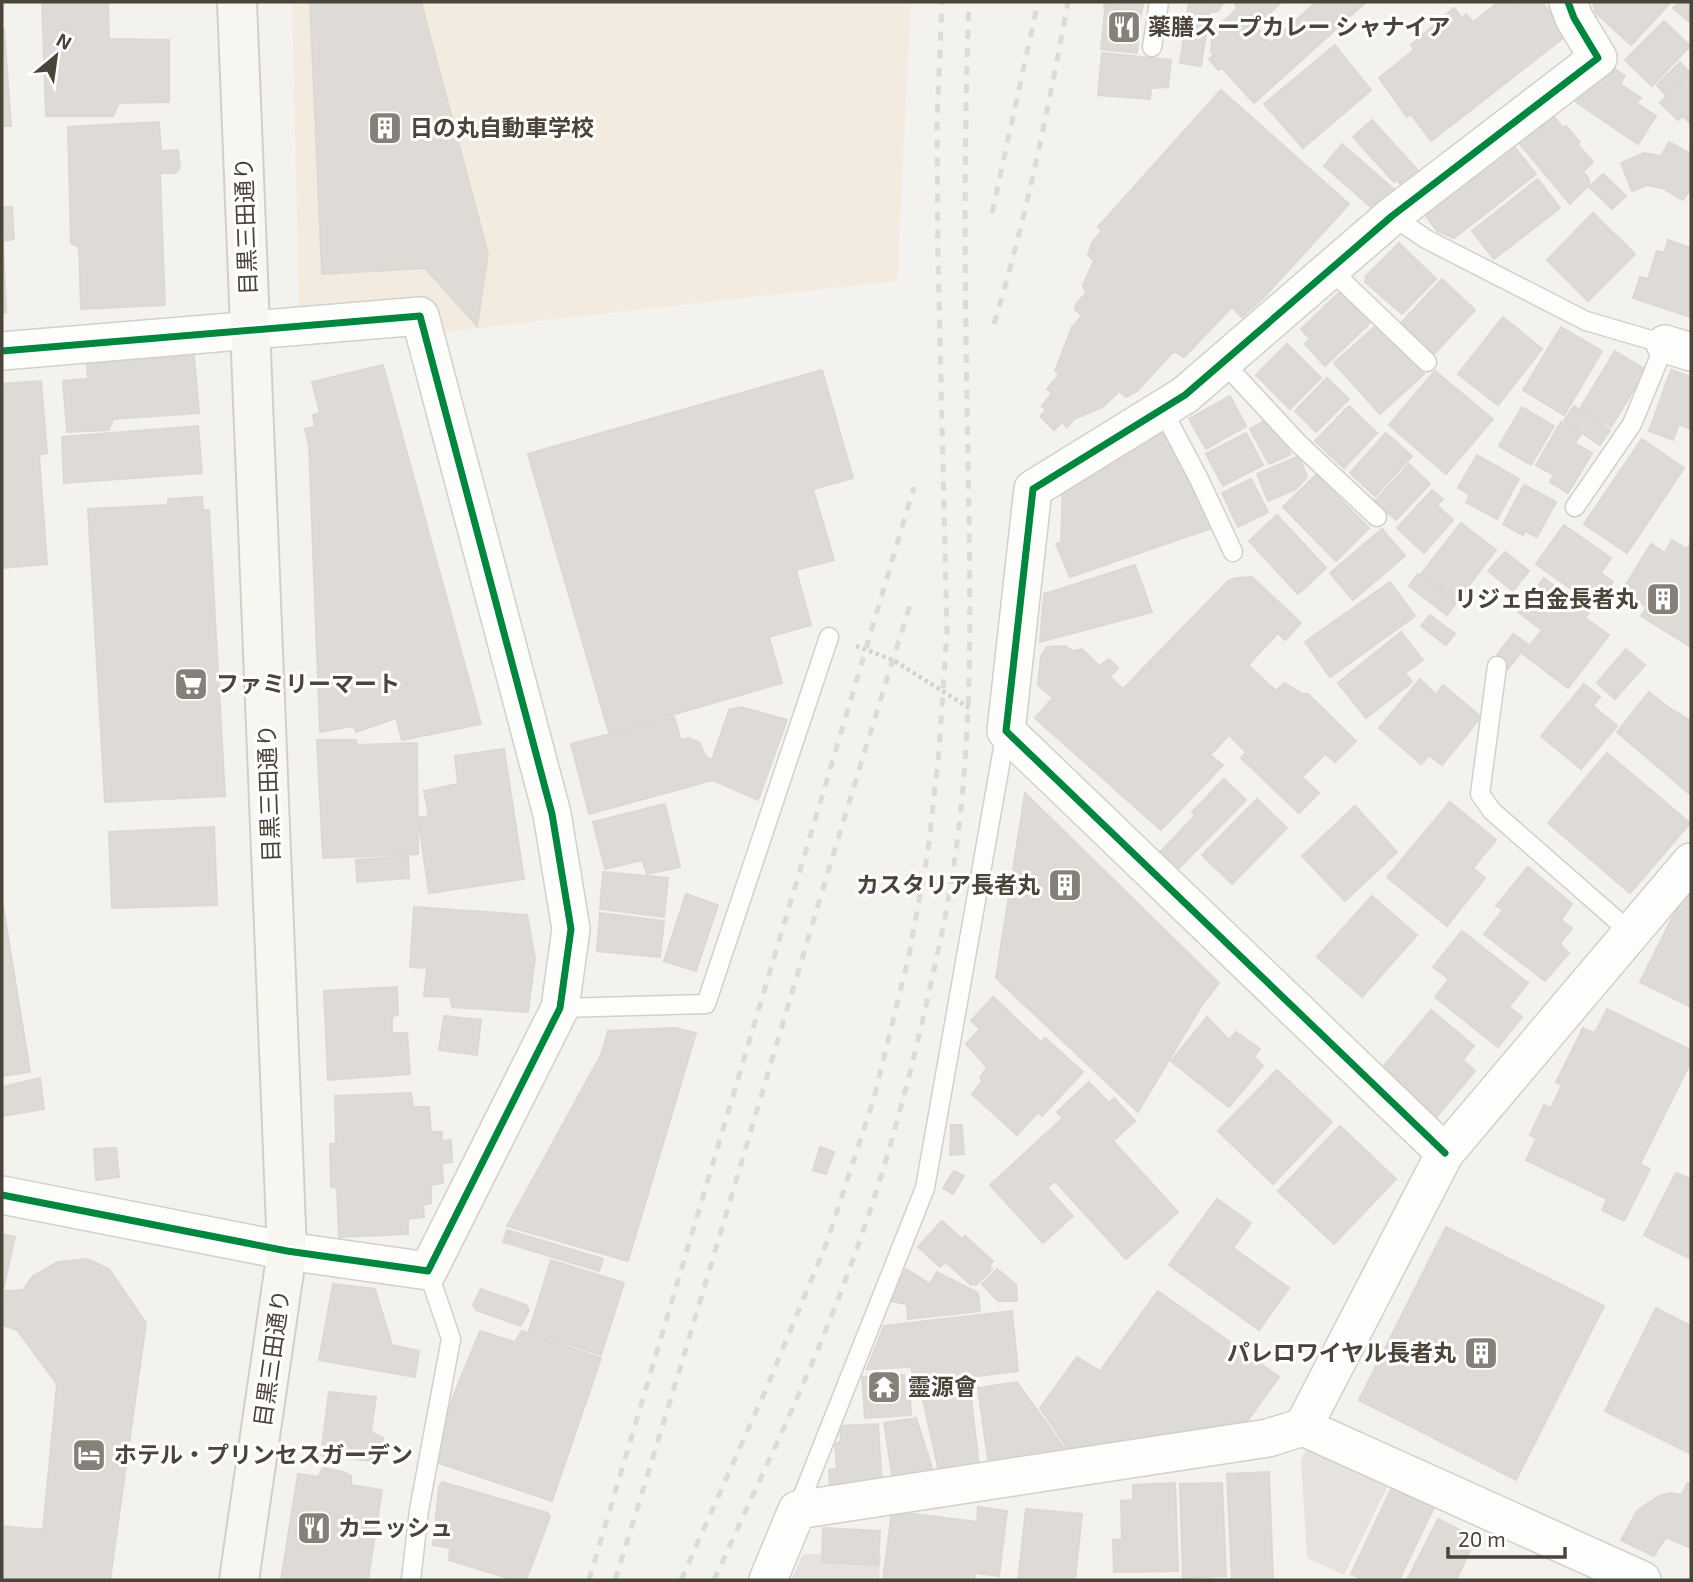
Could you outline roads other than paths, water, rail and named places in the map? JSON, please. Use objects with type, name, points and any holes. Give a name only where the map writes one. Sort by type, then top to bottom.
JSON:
[{"type":"street","name":"目黒三田通り","points":[[237,2],[287,1251],[239,1580]]},
{"type":"street","points":[[1445,1153],[994,723],[1033,489],[1185,395],[1392,216],[1598,58],[1574,18],[1568,2]]},
{"type":"street","points":[[2,351],[420,316],[552,814],[571,929],[560,1008],[429,1271],[287,1251],[2,1195]]},
{"type":"street","points":[[1303,1427],[1445,1153],[1691,862]]},
{"type":"street","points":[[768,1580],[797,1510],[1268,1438],[1303,1427],[1642,1580]]},
{"type":"lane","points":[[1152,47],[1159,2]]},
{"type":"lane","points":[[1392,216],[1426,239],[1586,321],[1678,348],[1576,508]]},
{"type":"lane","points":[[1330,269],[1427,362]]},
{"type":"lane","points":[[1223,362],[1299,444],[1377,517]]},
{"type":"lane","points":[[1162,409],[1233,552]]},
{"type":"lane","points":[[560,1008],[706,1004],[829,637]]},
{"type":"lane","points":[[1497,666],[1480,794],[1492,811],[1630,932]]},
{"type":"lane","points":[[797,1510],[926,1188],[994,723]]},
{"type":"lane","points":[[411,1580],[419,1510],[451,1339],[429,1271]]},
{"type":"railway","points":[[681,1580],[767,1387],[827,1242],[874,1098],[909,955],[928,851],[939,751],[947,631],[938,257],[937,123],[942,2]]},
{"type":"railway","points":[[714,1580],[806,1376],[865,1224],[891,1143],[913,1060],[952,879],[965,758],[969,658],[965,230],[969,2]]},
{"type":"railway","points":[[992,213],[1038,2]]},
{"type":"railway","points":[[994,324],[1036,164],[1068,2]]},
{"type":"railway","points":[[589,1580],[914,487]]},
{"type":"railway","points":[[615,1580],[912,599]]},
{"type":"place","name":"薬膳スープカレー シャナイア","points":[[1124,27]]},
{"type":"place","name":"日の丸自動車学校","points":[[385,128]]},
{"type":"place","name":"リジェ白金長者丸","points":[[1663,599]]},
{"type":"place","name":"ファミリーマート","points":[[191,684]]},
{"type":"place","name":"カスタリア長者丸","points":[[1065,885]]},
{"type":"place","name":"パレロワイヤル長者丸","points":[[1481,1353]]},
{"type":"place","name":"靈源會","points":[[884,1387]]},
{"type":"place","name":"ホテル・プリンセスガーデン","points":[[89,1455]]},
{"type":"place","name":"カニッシュ","points":[[314,1528]]}]
